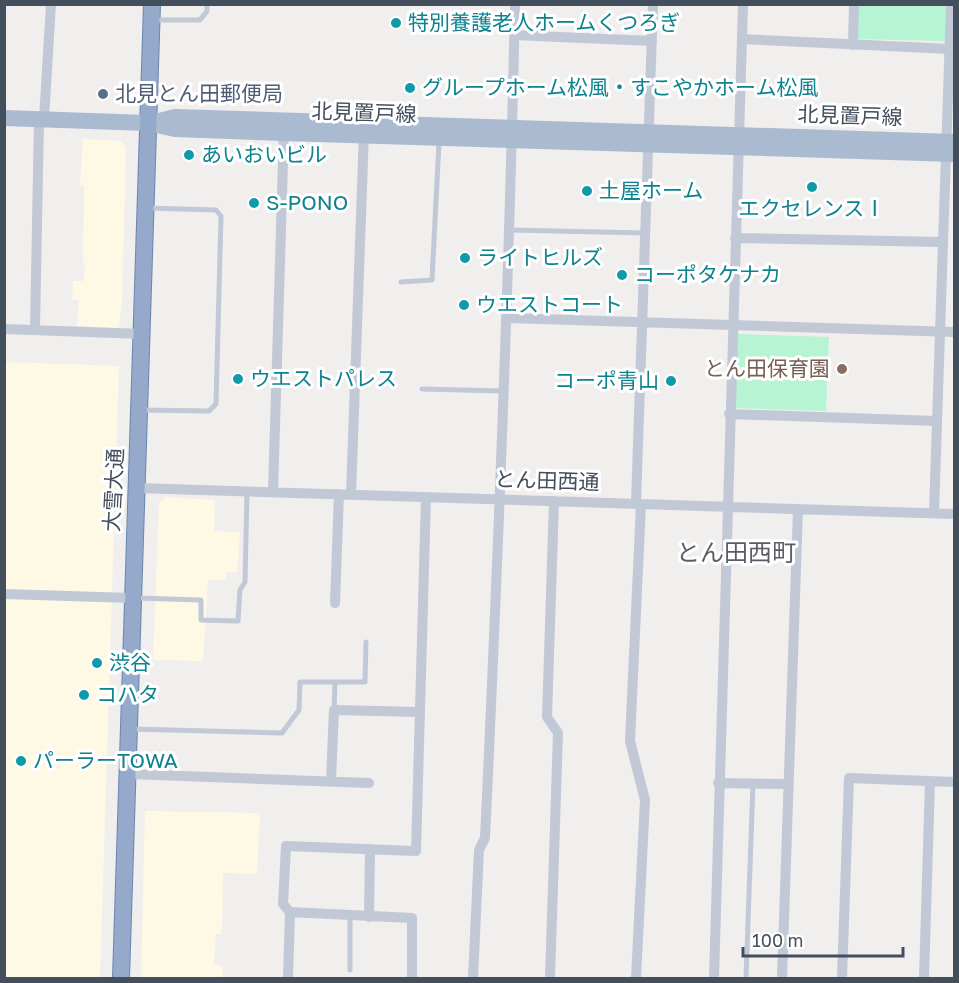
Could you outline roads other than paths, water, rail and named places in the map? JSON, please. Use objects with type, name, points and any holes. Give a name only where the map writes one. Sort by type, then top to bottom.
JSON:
[{"type":"highway","name":"大雪大通","points":[[121,978],[152,12]]},
{"type":"main road","name":"北見置戸線","points":[[4,118],[148,123],[176,117],[285,127],[950,148]]},
{"type":"main road","name":"北見置戸線","points":[[365,129],[439,138],[513,134]]},
{"type":"street","points":[[35,330],[42,119],[51,4]]},
{"type":"street","points":[[473,978],[479,850],[485,838],[500,499],[513,134],[515,4]]},
{"type":"street","points":[[636,978],[645,800],[630,741],[641,323],[653,4]]},
{"type":"street","points":[[714,978],[731,325],[740,142],[743,4]]},
{"type":"street","points":[[853,45],[854,4]]},
{"type":"street","points":[[934,513],[942,242],[950,148],[951,4]]},
{"type":"street","points":[[514,35],[652,41]]},
{"type":"street","points":[[742,39],[950,49]]},
{"type":"street","points":[[273,492],[285,127]]},
{"type":"street","points":[[351,494],[365,129]]},
{"type":"street","points":[[735,238],[942,242]]},
{"type":"street","points":[[507,318],[954,332]]},
{"type":"street","points":[[4,329],[143,334]]},
{"type":"street","points":[[729,414],[936,421]]},
{"type":"street","name":"とん田西通","points":[[137,488],[954,514]]},
{"type":"street","points":[[335,603],[339,494]]},
{"type":"street","points":[[288,978],[290,912],[283,904],[286,846],[416,851],[426,497]]},
{"type":"street","points":[[550,978],[558,733],[547,717],[554,501]]},
{"type":"street","points":[[782,978],[798,509]]},
{"type":"street","points":[[4,594],[132,598]]},
{"type":"street","points":[[331,781],[334,710],[419,712]]},
{"type":"street","points":[[129,774],[369,783]]},
{"type":"street","points":[[842,978],[849,778],[954,782]]},
{"type":"street","points":[[924,978],[930,781]]},
{"type":"street","points":[[718,783],[789,784]]},
{"type":"street","points":[[369,917],[370,849]]},
{"type":"street","points":[[290,912],[412,918],[412,978]]},
{"type":"lane","points":[[152,12],[200,20],[207,11],[207,4]]},
{"type":"lane","points":[[401,282],[432,280],[439,138]]},
{"type":"lane","points":[[140,410],[209,411],[216,404],[221,216],[216,210],[147,208]]},
{"type":"lane","points":[[510,230],[644,233]]},
{"type":"lane","points":[[423,389],[503,391]]},
{"type":"lane","points":[[132,598],[201,600],[201,620],[238,621],[240,590],[245,582],[247,491]]},
{"type":"lane","points":[[130,729],[282,733],[299,710],[300,681],[365,682],[366,642]]},
{"type":"lane","points":[[334,710],[335,682]]},
{"type":"lane","points":[[746,978],[753,783]]},
{"type":"lane","points":[[350,916],[350,970]]},
{"type":"place","name":"特別養護老人ホームくつろぎ","points":[[396,23]]},
{"type":"place","name":"グループホーム松風・すこやかホーム松風","points":[[410,88]]},
{"type":"place","name":"北見とん田郵便局","points":[[103,94]]},
{"type":"place","name":"あいおいビル","points":[[189,155]]},
{"type":"place","name":"エクセレンスⅠ","points":[[812,187]]},
{"type":"place","name":"土屋ホーム","points":[[587,191]]},
{"type":"place","name":"S-PONO","points":[[254,203]]},
{"type":"place","name":"ライトヒルズ","points":[[465,258]]},
{"type":"place","name":"コーポタケナカ","points":[[622,275]]},
{"type":"place","name":"ウエストコート","points":[[464,305]]},
{"type":"place","name":"とん田保育園","points":[[842,369]]},
{"type":"place","name":"ウエストパレス","points":[[238,379]]},
{"type":"place","name":"コーポ青山","points":[[671,381]]},
{"type":"place","name":"渋谷","points":[[97,663]]},
{"type":"place","name":"コハタ","points":[[84,695]]},
{"type":"place","name":"パーラーTOWA","points":[[21,761]]},
{"type":"district","name":"とん田西町","points":[[736,553]]}]
